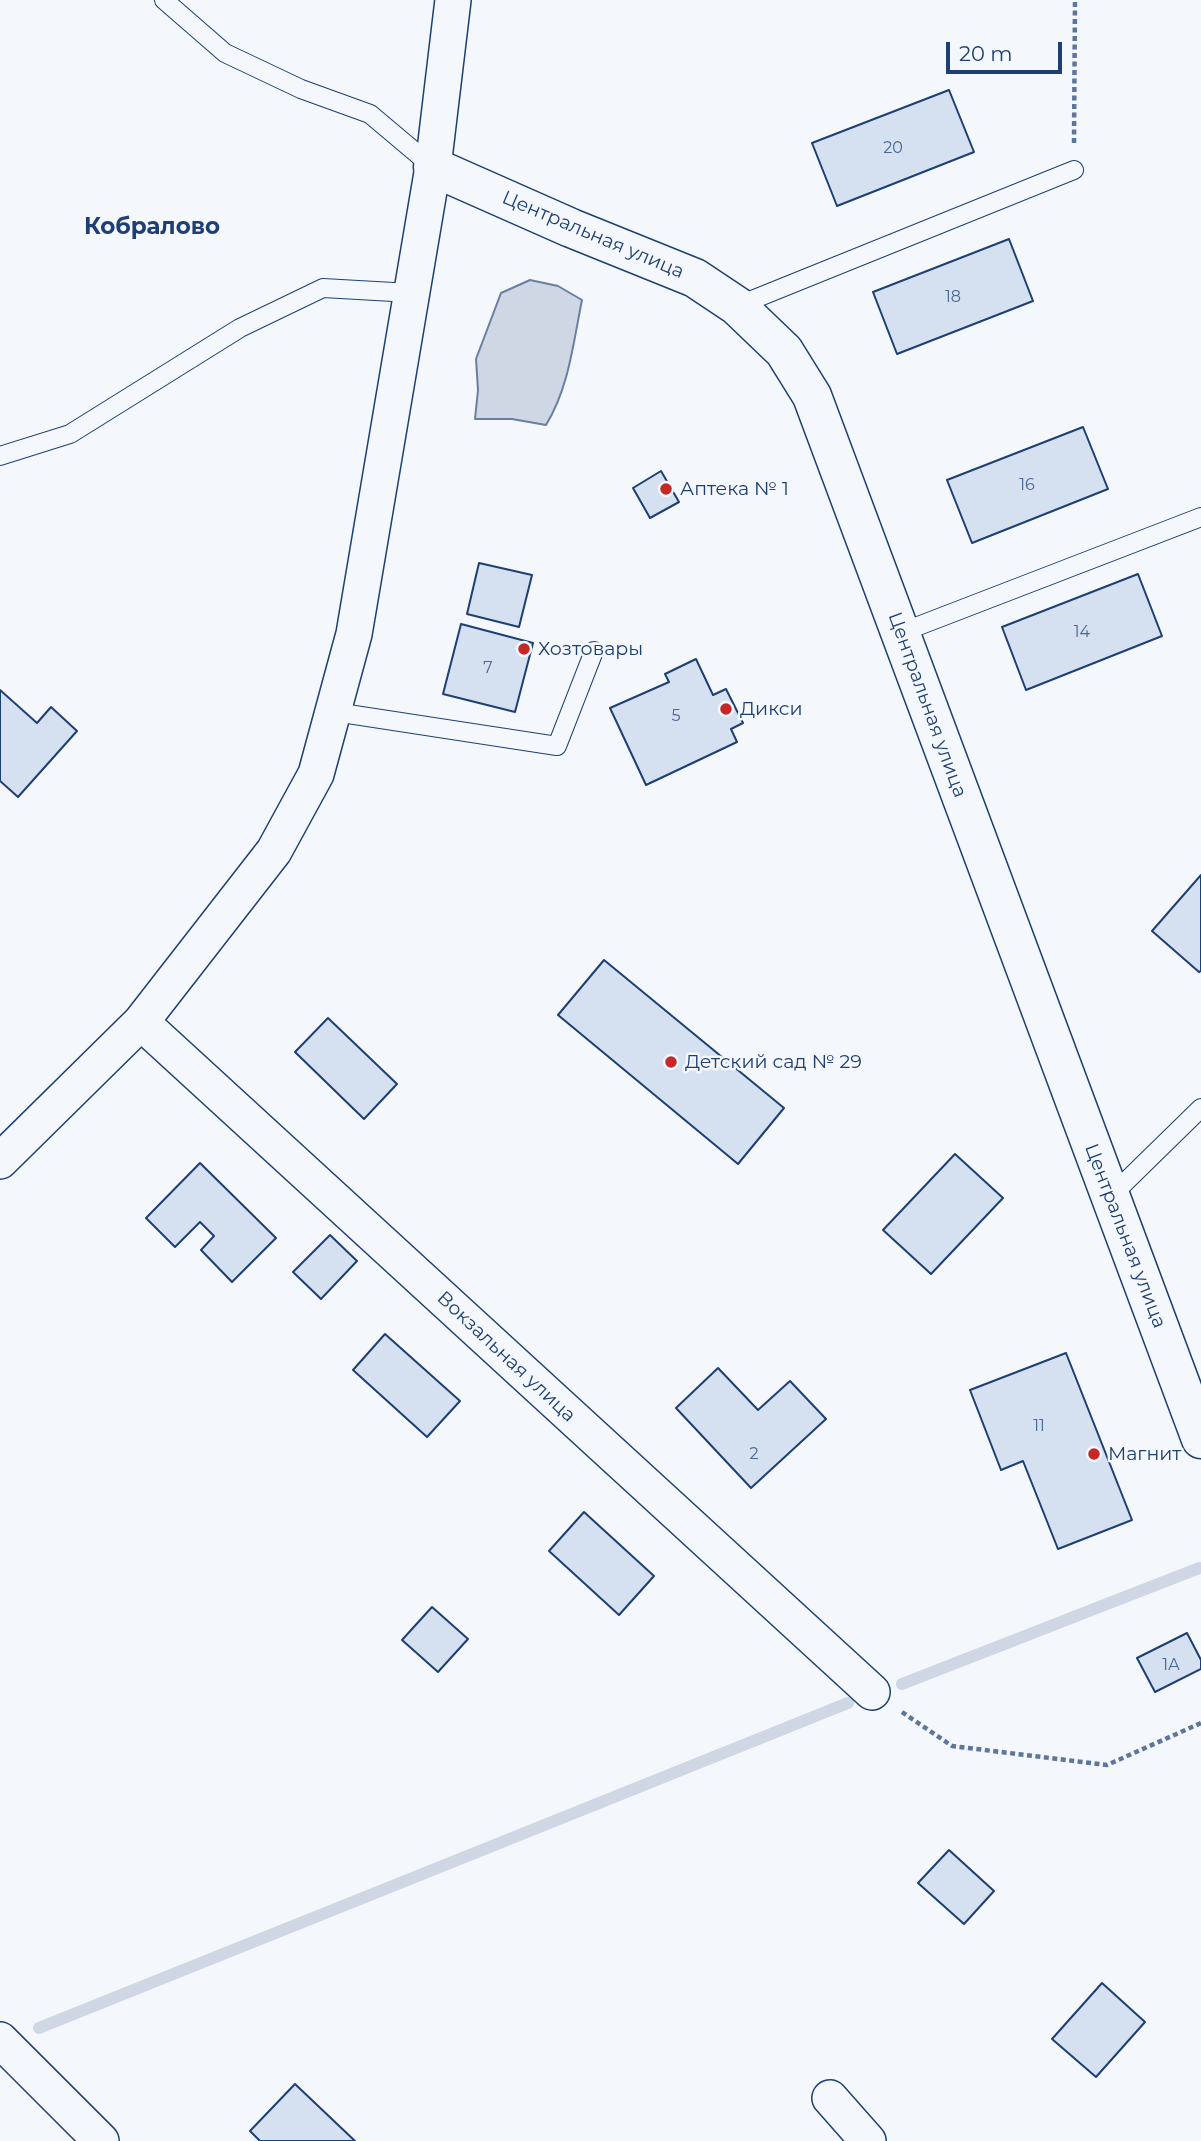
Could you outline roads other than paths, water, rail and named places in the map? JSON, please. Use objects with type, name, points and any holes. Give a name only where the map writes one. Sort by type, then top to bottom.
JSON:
[{"type":"street","points":[[0,1161],[141,1022],[274,851],[316,774],[354,634],[433,167],[453,0]]},
{"type":"street","name":"Центральная улица","points":[[433,167],[571,228],[695,278],[737,306],[784,351],[811,396],[1110,1197],[1184,1376],[1201,1439]]},
{"type":"street","name":"Вокзальная улица","points":[[141,1022],[872,1692]]},
{"type":"street","points":[[0,2040],[101,2141]]},
{"type":"street","points":[[830,2098],[868,2141]]},
{"type":"lane","points":[[164,0],[225,53],[301,89],[370,114],[433,167]]},
{"type":"lane","points":[[737,306],[1074,170]]},
{"type":"lane","points":[[0,456],[70,434],[240,328],[323,288],[411,293]]},
{"type":"lane","points":[[900,633],[1201,517]]},
{"type":"lane","points":[[335,712],[557,746],[594,651]]},
{"type":"lane","points":[[1110,1197],[1201,1108]]},
{"type":"waterway","points":[[902,1684],[1199,1568]]},
{"type":"waterway","points":[[39,2028],[848,1703]]},
{"type":"place","name":"Аптека № 1","points":[[666,489]]},
{"type":"place","name":"Хозтовары","points":[[524,649]]},
{"type":"place","name":"Дикси","points":[[726,709]]},
{"type":"place","name":"Детский сад № 29","points":[[671,1062]]},
{"type":"place","name":"Магнит","points":[[1094,1454]]},
{"type":"district","name":"Кобралово","points":[[152,227]]}]
